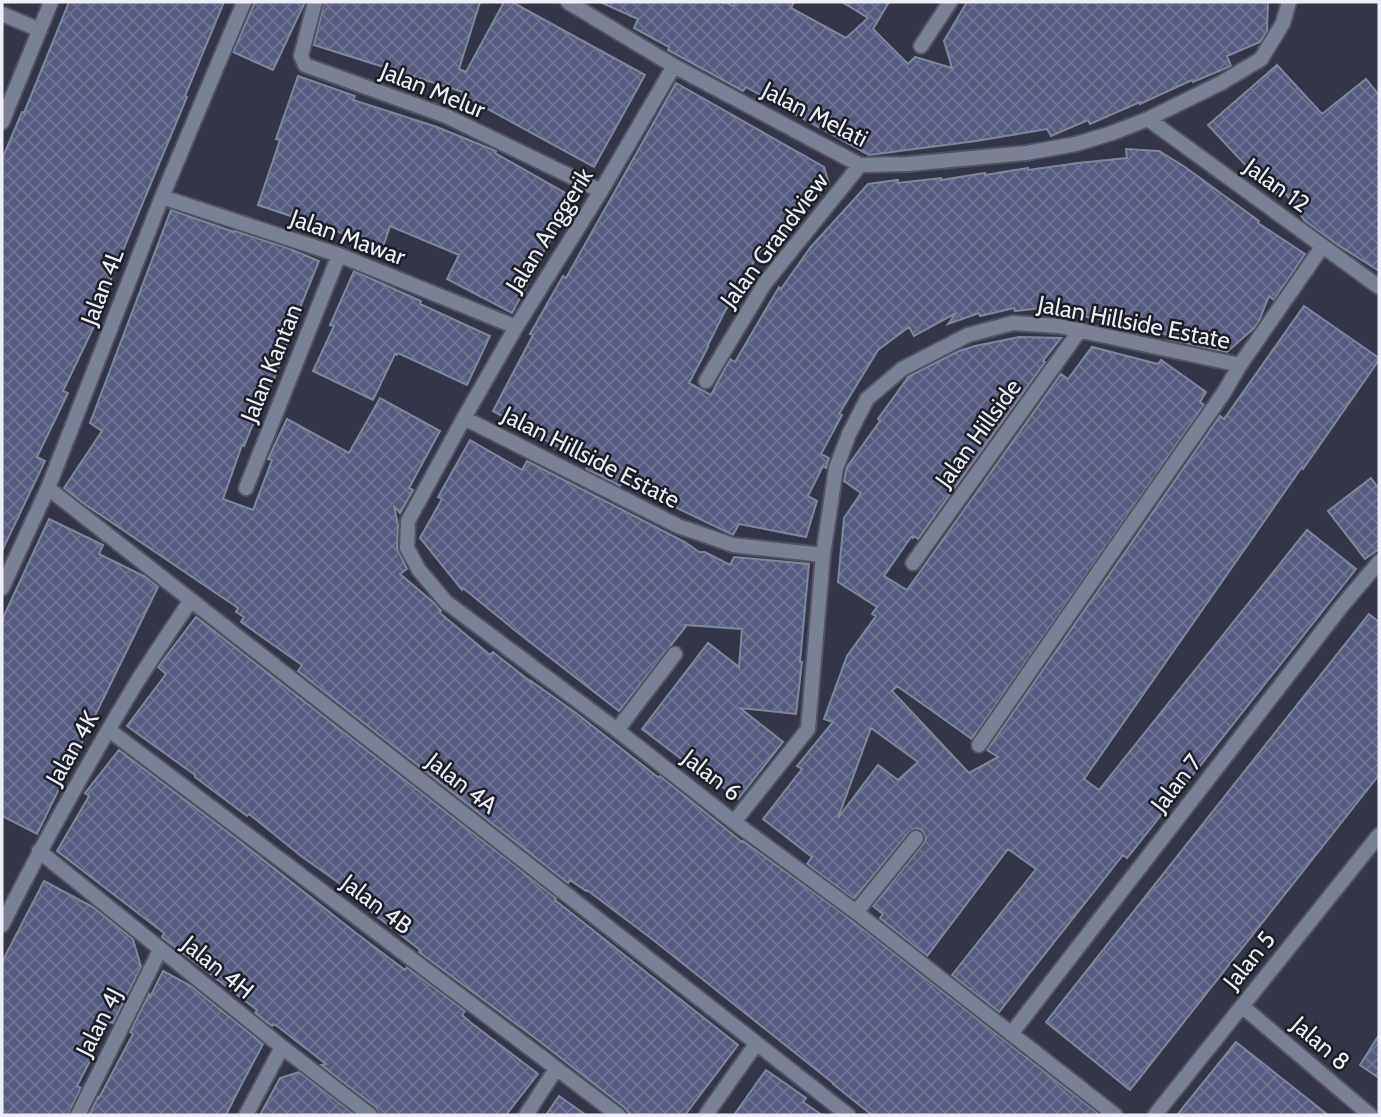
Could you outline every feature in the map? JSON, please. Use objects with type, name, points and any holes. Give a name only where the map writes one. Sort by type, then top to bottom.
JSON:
[{"type":"street","points":[[2,122],[51,2]]},
{"type":"street","name":"Jalan 4L","points":[[2,587],[48,488],[162,197],[244,2]]},
{"type":"street","name":"Jalan Melur","points":[[314,2],[302,56],[305,65],[446,116],[601,191]]},
{"type":"street","name":"Jalan Melati","points":[[568,2],[674,66],[860,165],[908,164],[1026,153],[1076,144],[1148,119],[1261,60],[1283,23],[1289,2]]},
{"type":"street","points":[[921,46],[950,2]]},
{"type":"street","points":[[2,14],[40,30]]},
{"type":"street","name":"Jalan Anggerik","points":[[464,418],[674,66]]},
{"type":"street","name":"Jalan 12","points":[[1148,119],[1379,287]]},
{"type":"street","name":"Jalan Grandview","points":[[706,381],[765,283],[860,165]]},
{"type":"street","name":"Jalan Mawar","points":[[162,197],[339,255],[516,327]]},
{"type":"street","name":"Jalan Hillside Estate","points":[[979,745],[1322,247]]},
{"type":"street","name":"Jalan Kantan","points":[[246,488],[339,255]]},
{"type":"street","name":"Jalan Hillside Estate","points":[[734,822],[808,729],[823,555],[836,468],[867,398],[902,369],[968,335],[1013,323],[1059,326],[1241,365]]},
{"type":"street","name":"Jalan Hillside","points":[[913,563],[1080,330]]},
{"type":"street","name":"Jalan Hillside Estate","points":[[464,418],[678,526],[733,545],[823,555]]},
{"type":"street","name":"Jalan 6","points":[[464,418],[408,522],[407,548],[419,570],[446,601],[856,912],[1115,1115]]},
{"type":"street","name":"Jalan 4A","points":[[48,488],[848,1115]]},
{"type":"street","name":"Jalan 7","points":[[1011,1034],[1341,607],[1379,562]]},
{"type":"street","name":"Jalan 4K","points":[[2,925],[39,851],[109,730],[191,600]]},
{"type":"street","points":[[617,730],[675,654]]},
{"type":"street","name":"Jalan 4B","points":[[109,730],[618,1115]]},
{"type":"street","name":"Jalan 5","points":[[1155,1115],[1379,835]]},
{"type":"street","points":[[856,912],[916,838]]},
{"type":"street","name":"Jalan 4H","points":[[39,851],[370,1115]]},
{"type":"street","name":"Jalan 4J","points":[[78,1115],[160,950]]},
{"type":"street","name":"Jalan 8","points":[[1242,1006],[1370,1115]]},
{"type":"street","points":[[706,1115],[756,1044]]},
{"type":"street","points":[[246,1115],[282,1047]]},
{"type":"street","points":[[526,1115],[556,1069]]},
{"type":"building","points":[[69,2],[224,2],[96,315],[99,316],[63,391],[68,393],[37,457],[45,461],[2,551],[2,159],[22,112],[24,113]]},
{"type":"building","points":[[255,2],[305,2],[273,70],[233,52]]},
{"type":"building","points":[[324,2],[480,2],[459,69],[466,72],[504,2],[512,2],[645,75],[594,167],[462,95],[463,92],[314,45]]},
{"type":"building","points":[[600,2],[725,2],[733,6],[736,2],[794,2],[791,8],[846,38],[868,18],[842,2],[889,2],[873,29],[908,64],[915,57],[952,68],[944,41],[967,2],[1268,2],[1267,31],[1260,42],[1227,56],[1231,66],[1090,124],[1088,120],[1051,136],[1047,129],[869,155],[746,87],[743,91],[668,50],[669,47],[634,28],[638,19]]},
{"type":"building","points":[[1277,65],[1322,114],[1366,79],[1379,95],[1379,271],[1305,221],[1283,190],[1277,194],[1255,164],[1249,169],[1208,125]]},
{"type":"building","points":[[298,76],[355,96],[353,100],[437,127],[496,151],[495,153],[574,198],[512,313],[447,279],[459,255],[390,226],[383,247],[258,205],[280,140],[276,139]]},
{"type":"building","points":[[676,83],[824,167],[829,184],[791,225],[774,255],[762,248],[724,313],[689,383],[711,395],[730,359],[735,362],[779,287],[781,289],[810,248],[868,184],[898,180],[898,183],[941,180],[1127,158],[1126,149],[1159,151],[1305,254],[1274,300],[1269,296],[1254,328],[1227,352],[1167,339],[1168,335],[1125,325],[1126,322],[1086,317],[1087,309],[1050,310],[1050,307],[1015,311],[1014,308],[980,316],[979,313],[948,324],[956,313],[914,336],[909,327],[878,350],[839,414],[842,415],[821,454],[829,458],[826,468],[823,466],[808,496],[817,501],[806,537],[739,524],[733,535],[623,481],[620,486],[586,469],[589,464],[493,411],[533,335],[530,334],[563,276],[566,278]]},
{"type":"building","points":[[171,210],[285,247],[319,261],[283,357],[244,446],[242,445],[223,499],[253,510],[272,460],[268,459],[287,419],[349,453],[380,398],[440,431],[409,488],[413,490],[400,513],[394,506],[398,525],[397,548],[407,569],[400,574],[433,602],[440,613],[490,655],[493,652],[659,778],[660,776],[742,842],[846,916],[1100,1115],[872,1115],[652,939],[587,890],[570,880],[568,883],[298,671],[302,665],[241,622],[244,617],[236,612],[238,608],[64,488],[102,431],[90,423]]},
{"type":"building","points":[[354,271],[490,336],[467,385],[398,353],[395,354],[373,400],[313,371],[334,326],[330,325]]},
{"type":"building","points":[[1304,306],[1379,358],[1084,779],[1099,790],[1307,530],[1356,569],[1127,858],[1123,855],[999,1012],[952,975],[1036,869],[1008,849],[927,956],[880,918],[883,914],[873,906],[923,844],[926,839],[923,831],[917,828],[909,832],[854,899],[807,864],[812,857],[763,819],[802,769],[797,766],[833,722],[824,719],[847,656],[876,616],[872,614],[877,607],[838,582],[844,518],[861,493],[844,481],[847,467],[909,376],[975,346],[1019,337],[1061,338],[918,539],[911,537],[884,576],[907,590],[1061,374],[1068,379],[1092,347],[1158,364],[1161,360],[1206,392],[1200,402],[1204,405],[972,739],[897,686],[892,691],[969,773],[998,757],[987,750],[1220,416],[1224,419]],"holes":[[[871,728],[918,762],[898,780],[878,765],[838,818]]]},
{"type":"building","points":[[470,440],[522,470],[527,461],[685,542],[699,552],[705,552],[730,565],[734,557],[809,564],[796,714],[740,708],[783,742],[738,799],[690,761],[688,764],[642,729],[708,643],[739,667],[742,629],[685,625],[619,711],[463,588],[462,590],[420,538],[442,499],[438,497]]},
{"type":"building","points":[[1371,478],[1379,489],[1379,549],[1365,559],[1328,511]]},
{"type":"building","points":[[49,519],[103,545],[99,554],[146,577],[158,587],[37,834],[2,816],[2,620]]},
{"type":"building","points":[[1369,614],[1379,622],[1379,775],[1130,1090],[1046,1022]]},
{"type":"building","points":[[196,617],[556,898],[555,900],[738,1045],[685,1115],[631,1115],[539,1041],[419,952],[420,950],[360,903],[363,900],[127,726],[166,674],[158,667]]},
{"type":"building","points":[[119,750],[405,970],[407,967],[465,1011],[462,1015],[470,1022],[538,1074],[506,1115],[379,1115],[376,1107],[321,1065],[326,1064],[277,1026],[272,1026],[255,1013],[257,1010],[162,937],[164,933],[57,851],[89,796],[85,793]]},
{"type":"building","points":[[44,881],[93,907],[133,939],[141,967],[77,1086],[81,1088],[68,1115],[2,1115],[2,962]]},
{"type":"building","points":[[163,971],[191,986],[263,1044],[226,1115],[89,1115],[133,1034],[130,1032]]},
{"type":"building","points":[[1379,1035],[1379,1078],[1360,1065]]},
{"type":"building","points":[[1236,1042],[1328,1115],[1177,1115]]},
{"type":"building","points":[[766,1070],[806,1098],[803,1102],[822,1115],[734,1115]]},
{"type":"building","points":[[299,1072],[355,1115],[260,1115],[280,1078]]},
{"type":"building","points":[[559,1096],[586,1115],[546,1115]]}]
